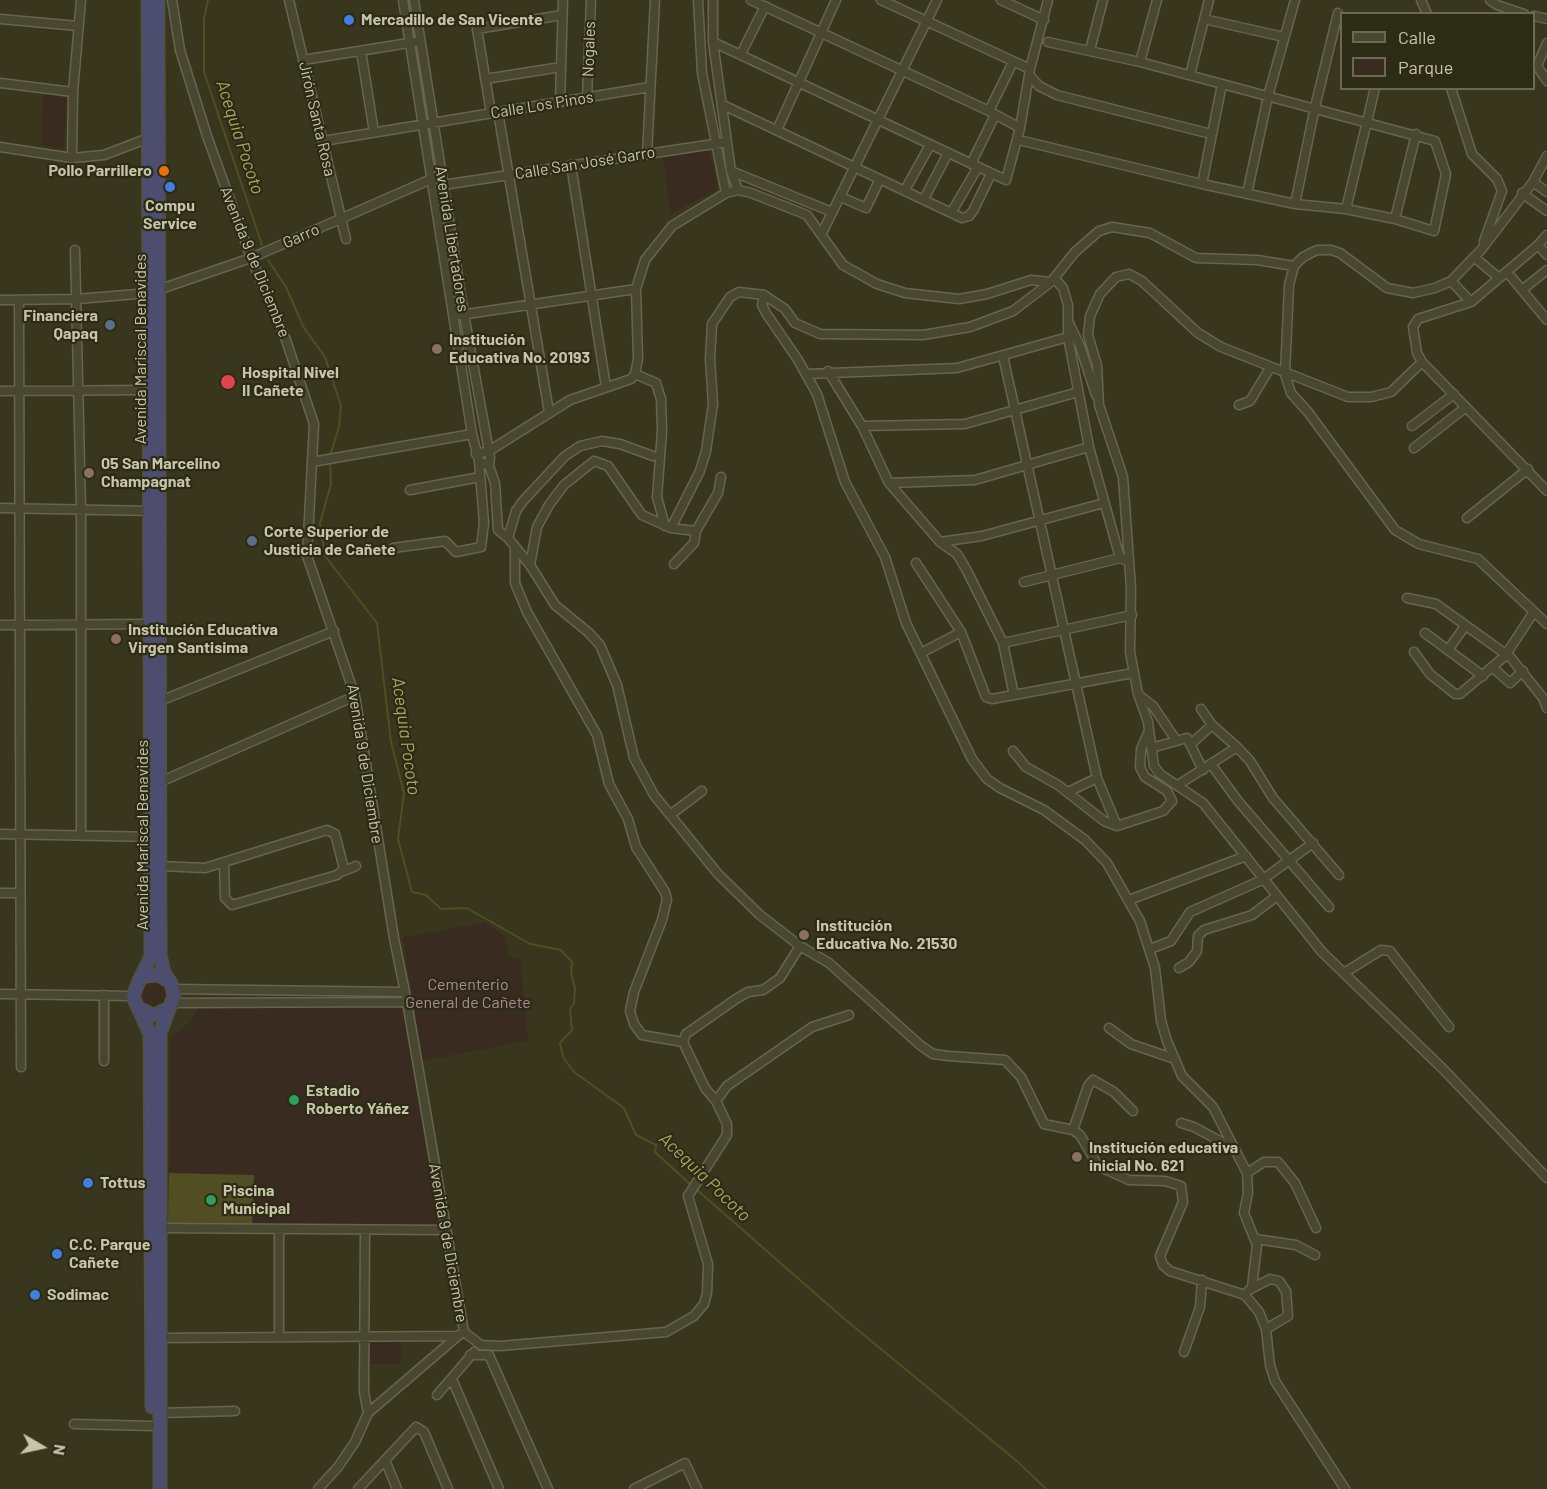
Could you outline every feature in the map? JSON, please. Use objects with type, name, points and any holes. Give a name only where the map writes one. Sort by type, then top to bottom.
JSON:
[{"type":"highway","name":"Avenida Mariscal Benavides","points":[[139,981],[151,956],[155,838],[152,137],[148,0]]},
{"type":"highway","name":"Avenida Mariscal Benavides","points":[[152,137],[158,0]]},
{"type":"highway","name":"Avenida Mariscal Benavides","points":[[155,624],[160,701],[160,782],[155,838],[160,866],[160,955],[164,974],[172,986]]},
{"type":"highway","points":[[156,1228],[150,1034],[133,996],[139,981],[145,976],[159,975],[172,986],[171,1006],[160,1033],[156,1228],[160,1489]]},
{"type":"highway","points":[[138,1008],[154,1016],[171,1006]]},
{"type":"highway","points":[[152,1489],[156,1338]]},
{"type":"street","points":[[72,158],[73,92],[81,0]]},
{"type":"street","name":"Avenida 9 de Diciembre","points":[[172,0],[175,29],[188,80],[251,258],[286,340],[312,418],[308,556],[356,696],[380,859],[407,1002],[460,1334],[481,1345]]},
{"type":"street","name":"Jirón Santa Rosa","points":[[289,0],[346,239]]},
{"type":"street","name":"Avenida Libertadores","points":[[393,548],[445,540],[456,552],[481,548],[484,523],[477,457],[404,0]]},
{"type":"street","name":"Avenida Libertadores","points":[[414,0],[464,314],[489,451],[489,466],[495,483],[498,530],[508,537]]},
{"type":"street","points":[[560,102],[563,0]]},
{"type":"street","name":"Nogales","points":[[587,98],[591,0]]},
{"type":"street","points":[[646,154],[655,0]]},
{"type":"street","points":[[698,0],[699,50],[714,145],[726,193]]},
{"type":"street","points":[[713,0],[714,42],[727,142],[731,171],[738,190]]},
{"type":"street","points":[[751,0],[1020,128]]},
{"type":"street","points":[[777,130],[836,0]]},
{"type":"street","points":[[881,0],[1014,62],[1030,73],[1039,86],[1057,95],[1211,134]]},
{"type":"street","points":[[822,233],[937,0]]},
{"type":"street","points":[[1001,0],[1044,20]]},
{"type":"street","points":[[714,42],[1006,180],[1020,128],[1030,73],[1048,0]]},
{"type":"street","points":[[1090,51],[1103,0]]},
{"type":"street","points":[[1140,62],[1157,0]]},
{"type":"street","points":[[1190,75],[1209,0]]},
{"type":"street","points":[[1247,194],[1268,96],[1295,0]]},
{"type":"street","points":[[1490,0],[1497,5],[1518,12]]},
{"type":"street","points":[[741,54],[765,6]]},
{"type":"street","points":[[1295,204],[1314,106],[1338,13]]},
{"type":"street","points":[[549,412],[509,175],[495,112],[485,80],[477,29],[562,15]]},
{"type":"street","points":[[0,19],[78,26]]},
{"type":"street","points":[[1204,19],[1284,37]]},
{"type":"street","points":[[303,60],[421,42]]},
{"type":"street","points":[[1023,141],[1247,194],[1295,204],[1346,209],[1395,219],[1434,231],[1446,174],[1435,141],[1314,106],[1140,62],[1048,42]]},
{"type":"street","points":[[1547,43],[1537,66],[1547,81]]},
{"type":"street","points":[[361,51],[374,132]]},
{"type":"street","points":[[951,213],[974,166],[992,113],[1014,62]]},
{"type":"street","points":[[485,80],[561,67]]},
{"type":"street","points":[[0,84],[73,92]]},
{"type":"street","points":[[1202,184],[1222,84]]},
{"type":"street","name":"Calle Los Pinos","points":[[323,141],[650,87]]},
{"type":"street","points":[[1346,209],[1374,90]]},
{"type":"street","points":[[1452,90],[1472,154],[1500,184],[1502,191],[1480,250]]},
{"type":"street","points":[[723,105],[924,198],[962,218],[969,216],[991,174]]},
{"type":"street","points":[[1395,219],[1416,134]]},
{"type":"street","points":[[0,147],[72,158],[104,155],[152,137]]},
{"type":"street","name":"Calle San José Garro","points":[[443,180],[509,175],[727,142]]},
{"type":"street","points":[[905,190],[930,145]]},
{"type":"street","points":[[924,198],[948,153]]},
{"type":"street","points":[[1547,156],[1533,182],[1522,193],[1480,250],[1451,281],[1435,288],[1413,293],[1387,288],[1340,253],[1331,250],[1317,250],[1303,256],[1294,266],[1289,285],[1285,374],[1291,393],[1308,412],[1378,511],[1395,530],[1405,538],[1419,544],[1478,559],[1547,624]]},
{"type":"street","points":[[571,165],[606,387]]},
{"type":"street","points":[[731,171],[832,212]]},
{"type":"street","name":"Garro","points":[[0,300],[76,299],[153,291],[251,258],[432,178],[443,180]]},
{"type":"street","points":[[841,197],[866,208],[880,179]]},
{"type":"street","points":[[1533,182],[1547,192]]},
{"type":"street","points":[[489,466],[477,457],[549,412],[606,387],[631,379],[635,374],[638,359],[636,289],[645,261],[660,238],[685,216],[726,193],[738,190],[807,215],[843,265],[877,284],[905,293],[960,299],[987,294],[1031,280],[1052,280],[1063,288],[1068,305],[1068,338],[1089,447],[1120,558]]},
{"type":"street","points":[[1522,193],[1547,211]]},
{"type":"street","points":[[1497,207],[1508,214]]},
{"type":"street","points":[[668,527],[700,471],[706,451],[713,404],[710,359],[712,324],[730,297],[739,292],[764,295],[785,309],[795,323],[820,334],[923,334],[970,327],[1013,311],[1052,280],[1075,252],[1099,231],[1112,227],[1150,232],[1196,258],[1257,260],[1294,266]]},
{"type":"street","points":[[1547,235],[1471,303],[1415,322],[1414,341],[1422,362],[1547,491]]},
{"type":"street","points":[[1538,245],[1547,255]]},
{"type":"street","points":[[75,250],[81,509],[81,836]]},
{"type":"street","points":[[1474,257],[1499,278]]},
{"type":"street","points":[[1522,290],[1547,270]]},
{"type":"street","points":[[1507,272],[1547,320]]},
{"type":"street","points":[[1100,405],[1097,365],[1088,335],[1090,316],[1107,284],[1123,274],[1136,276],[1181,319],[1207,339],[1270,368],[1348,397],[1371,397],[1392,392],[1422,362]]},
{"type":"street","points":[[1451,281],[1471,303]]},
{"type":"street","points":[[454,316],[636,289]]},
{"type":"street","points":[[764,295],[762,304],[766,313],[817,394],[845,482],[885,557],[906,623],[972,759],[987,779],[1065,824],[1107,863],[1140,921],[1150,950],[1161,1021],[1182,1076],[1214,1107],[1247,1173],[1248,1194],[1244,1214],[1256,1239],[1257,1253],[1252,1287]]},
{"type":"street","points":[[19,300],[21,1067]]},
{"type":"street","points":[[1069,322],[1080,346],[1123,477],[1132,615],[1130,652],[1138,694],[1148,722],[1154,766],[1160,774],[1203,803],[1246,856],[1262,880],[1322,952],[1404,1035],[1443,1070],[1547,1178]]},
{"type":"street","points":[[806,374],[828,371],[938,371],[1068,338]]},
{"type":"street","points":[[1003,356],[1097,778],[1117,826]]},
{"type":"street","points":[[1239,405],[1250,400],[1270,368]]},
{"type":"street","points":[[828,371],[862,426],[889,483],[940,542],[957,554],[1003,643],[1014,694]]},
{"type":"street","points":[[635,374],[656,383],[662,399],[657,497],[668,527]]},
{"type":"street","points":[[0,391],[153,390]]},
{"type":"street","points":[[862,426],[965,424],[1078,392]]},
{"type":"street","points":[[1412,426],[1454,394]]},
{"type":"street","points":[[1414,448],[1466,406]]},
{"type":"street","points":[[312,462],[472,434]]},
{"type":"street","points":[[653,456],[620,444],[602,441],[579,446],[565,456],[523,501],[516,511],[508,537],[530,565],[555,605],[600,645],[617,685],[634,758],[654,795],[718,874],[759,915],[800,946],[829,963],[920,1045],[933,1053],[1005,1060],[1022,1077],[1044,1124],[1073,1130],[1080,1135],[1098,1166],[1129,1180],[1172,1182],[1181,1186],[1183,1202],[1160,1256],[1170,1271],[1245,1295],[1259,1312],[1266,1329],[1270,1365],[1275,1381],[1345,1489]]},
{"type":"street","points":[[889,483],[975,480],[1089,447]]},
{"type":"street","points":[[530,565],[537,527],[549,505],[564,484],[588,463],[594,461],[608,466],[642,515],[668,527],[696,531]]},
{"type":"street","points":[[1467,518],[1528,469]]},
{"type":"street","points":[[410,490],[480,477]]},
{"type":"street","points":[[675,564],[694,543],[696,531],[718,493],[721,477]]},
{"type":"street","points":[[940,542],[982,536],[1104,503]]},
{"type":"street","points":[[0,508],[154,511]]},
{"type":"street","points":[[515,548],[515,583],[527,612],[597,735],[609,784],[628,819],[636,847],[665,892],[667,899],[662,920],[634,992],[630,1011],[634,1024],[642,1035],[683,1042]]},
{"type":"street","points":[[1024,582],[1120,558],[1129,562]]},
{"type":"street","points":[[916,563],[961,632],[986,697],[992,699],[1133,673]]},
{"type":"street","points":[[1407,598],[1436,604],[1505,656],[1511,658],[1523,671],[1547,708]]},
{"type":"street","points":[[1414,652],[1430,674],[1455,694],[1460,694],[1505,656],[1533,613]]},
{"type":"street","points":[[1003,643],[1132,615]]},
{"type":"street","points":[[0,625],[155,624]]},
{"type":"street","points":[[1448,650],[1465,626]]},
{"type":"street","points":[[160,701],[334,631]]},
{"type":"street","points":[[921,653],[961,632]]},
{"type":"street","points":[[1425,633],[1483,676]]},
{"type":"street","points":[[1492,667],[1510,683],[1523,671]]},
{"type":"street","points":[[1138,694],[1153,706],[1176,740]]},
{"type":"street","points":[[160,782],[356,696]]},
{"type":"street","points":[[1201,709],[1212,725],[1250,761],[1267,790],[1339,875]]},
{"type":"street","points":[[1191,744],[1212,725]]},
{"type":"street","points":[[1013,751],[1026,767],[1068,792],[1104,821],[1117,826],[1163,811],[1172,801],[1167,791],[1145,777],[1140,767],[1141,749],[1148,734]]},
{"type":"street","points":[[1151,748],[1185,738],[1191,744],[1203,770]]},
{"type":"street","points":[[1178,785],[1237,747]]},
{"type":"street","points":[[1211,764],[1238,801],[1329,907]]},
{"type":"street","points":[[1068,792],[1097,778]]},
{"type":"street","points":[[670,815],[702,791]]},
{"type":"street","points":[[160,866],[205,868],[327,830],[335,834],[344,871]]},
{"type":"street","points":[[0,834],[155,838]]},
{"type":"street","points":[[1150,950],[1171,941],[1190,912],[1262,880],[1314,843]]},
{"type":"street","points":[[1129,900],[1246,856]]},
{"type":"street","points":[[224,863],[225,898],[232,905],[356,866]]},
{"type":"street","points":[[0,892],[20,893]]},
{"type":"street","points":[[1179,968],[1189,962],[1197,951],[1198,936],[1204,930],[1252,915],[1277,896]]},
{"type":"street","points":[[683,1042],[691,1028],[748,992],[764,990],[780,978],[800,946]]},
{"type":"street","points":[[1344,973],[1381,950],[1390,951],[1449,1028]]},
{"type":"street","points":[[172,986],[405,992]]},
{"type":"street","points":[[0,994],[133,996]]},
{"type":"street","points":[[104,995],[104,1061]]},
{"type":"street","points":[[171,1006],[407,1002]]},
{"type":"street","points":[[716,1101],[728,1086],[812,1027],[849,1015]]},
{"type":"street","points":[[1109,1028],[1131,1044],[1175,1059]]},
{"type":"street","points":[[437,1395],[481,1345],[500,1346],[666,1332],[694,1316],[704,1304],[707,1293],[708,1264],[688,1196],[727,1135],[727,1124],[716,1101],[705,1088],[683,1042]]},
{"type":"street","points":[[1073,1130],[1088,1086],[1093,1080],[1114,1092],[1133,1111]]},
{"type":"street","points":[[1181,1123],[1194,1126],[1233,1148]]},
{"type":"street","points":[[1247,1173],[1264,1162],[1278,1162],[1295,1183],[1316,1228]]},
{"type":"street","points":[[156,1228],[445,1230]]},
{"type":"street","points":[[279,1229],[279,1336]]},
{"type":"street","points":[[365,1230],[363,1335],[364,1392],[368,1413]]},
{"type":"street","points":[[1256,1239],[1296,1245],[1315,1255]]},
{"type":"street","points":[[1245,1295],[1252,1287],[1270,1279],[1279,1281],[1286,1291],[1288,1316],[1266,1329]]},
{"type":"street","points":[[1184,1352],[1200,1307],[1202,1280]]},
{"type":"street","points":[[156,1338],[460,1334]]},
{"type":"street","points":[[318,1489],[344,1459],[368,1413],[460,1334]]},
{"type":"street","points":[[470,1355],[489,1355],[548,1489]]},
{"type":"street","points":[[452,1379],[499,1489]]},
{"type":"street","points":[[159,1413],[235,1411]]},
{"type":"street","points":[[74,1424],[152,1426]]},
{"type":"street","points":[[358,1489],[412,1429],[420,1427],[424,1431],[448,1489]]},
{"type":"street","points":[[386,1460],[396,1489]]},
{"type":"street","points":[[634,1489],[685,1463],[697,1489]]},
{"type":"green space","points":[[43,94],[67,97],[64,148],[41,145]]},
{"type":"green space","points":[[710,149],[717,189],[671,214],[663,158]]},
{"type":"green space","name":"Cementerio General de Cañete","points":[[485,923],[505,936],[509,957],[520,959],[528,1040],[422,1061],[403,937]]},
{"type":"green space","points":[[154,980],[165,984],[169,995],[165,1006],[154,1010],[143,1006],[139,995],[143,984]]},
{"type":"green space","name":"Estadio Roberto Yáñez","points":[[199,1007],[403,1007],[438,1226],[252,1225],[253,1175],[169,1173],[170,1037],[191,1022]]},
{"type":"green space","points":[[365,1341],[401,1341],[401,1364],[365,1364]]},
{"type":"shaded area","name":"Piscina Municipal","points":[[169,1173],[254,1175],[252,1225],[168,1224]]},
{"type":"waterway","name":"Acequia Pocoto","points":[[208,0],[204,18],[204,72],[262,245]]},
{"type":"waterway","name":"Acequia Pocoto","points":[[268,260],[286,287],[304,328],[325,357],[341,406],[339,427],[330,456]]},
{"type":"waterway","name":"Acequia Pocoto","points":[[330,461],[331,484],[320,523],[325,556],[377,623],[391,742],[404,793],[398,839],[412,892],[426,895],[441,909],[467,908],[530,944],[561,950],[572,962],[571,973],[575,988],[574,1004],[570,1009],[572,1030],[560,1043],[563,1057],[574,1072],[624,1108],[636,1135],[656,1145],[655,1152],[691,1185]]},
{"type":"waterway","name":"Acequia Pocoto","points":[[696,1189],[841,1316],[1018,1462],[1046,1489]]},
{"type":"place","name":"Mercadillo de San Vicente","points":[[349,20]]},
{"type":"place","name":"Pollo Parrillero","points":[[164,171]]},
{"type":"place","name":"Compu Service","points":[[170,187]]},
{"type":"place","name":"Financiera Qapaq","points":[[110,325]]},
{"type":"place","name":"Institución Educativa No. 20193","points":[[437,349]]},
{"type":"place","name":"Hospital Nivel II Cañete","points":[[228,382]]},
{"type":"place","name":"05 San Marcelino Champagnat","points":[[89,473]]},
{"type":"place","name":"Corte Superior de Justicia de Cañete","points":[[252,541]]},
{"type":"place","name":"Institución Educativa Virgen Santisima","points":[[116,639]]},
{"type":"place","name":"Institución Educativa No. 21530","points":[[804,935]]},
{"type":"place","name":"Estadio Roberto Yáñez","points":[[294,1100]]},
{"type":"place","name":"Institución educativa inicial No. 621","points":[[1077,1157]]},
{"type":"place","name":"Tottus","points":[[88,1183]]},
{"type":"place","name":"Piscina Municipal","points":[[211,1200]]},
{"type":"place","name":"C.C. Parque Cañete","points":[[57,1254]]},
{"type":"place","name":"Sodimac","points":[[35,1295]]}]
